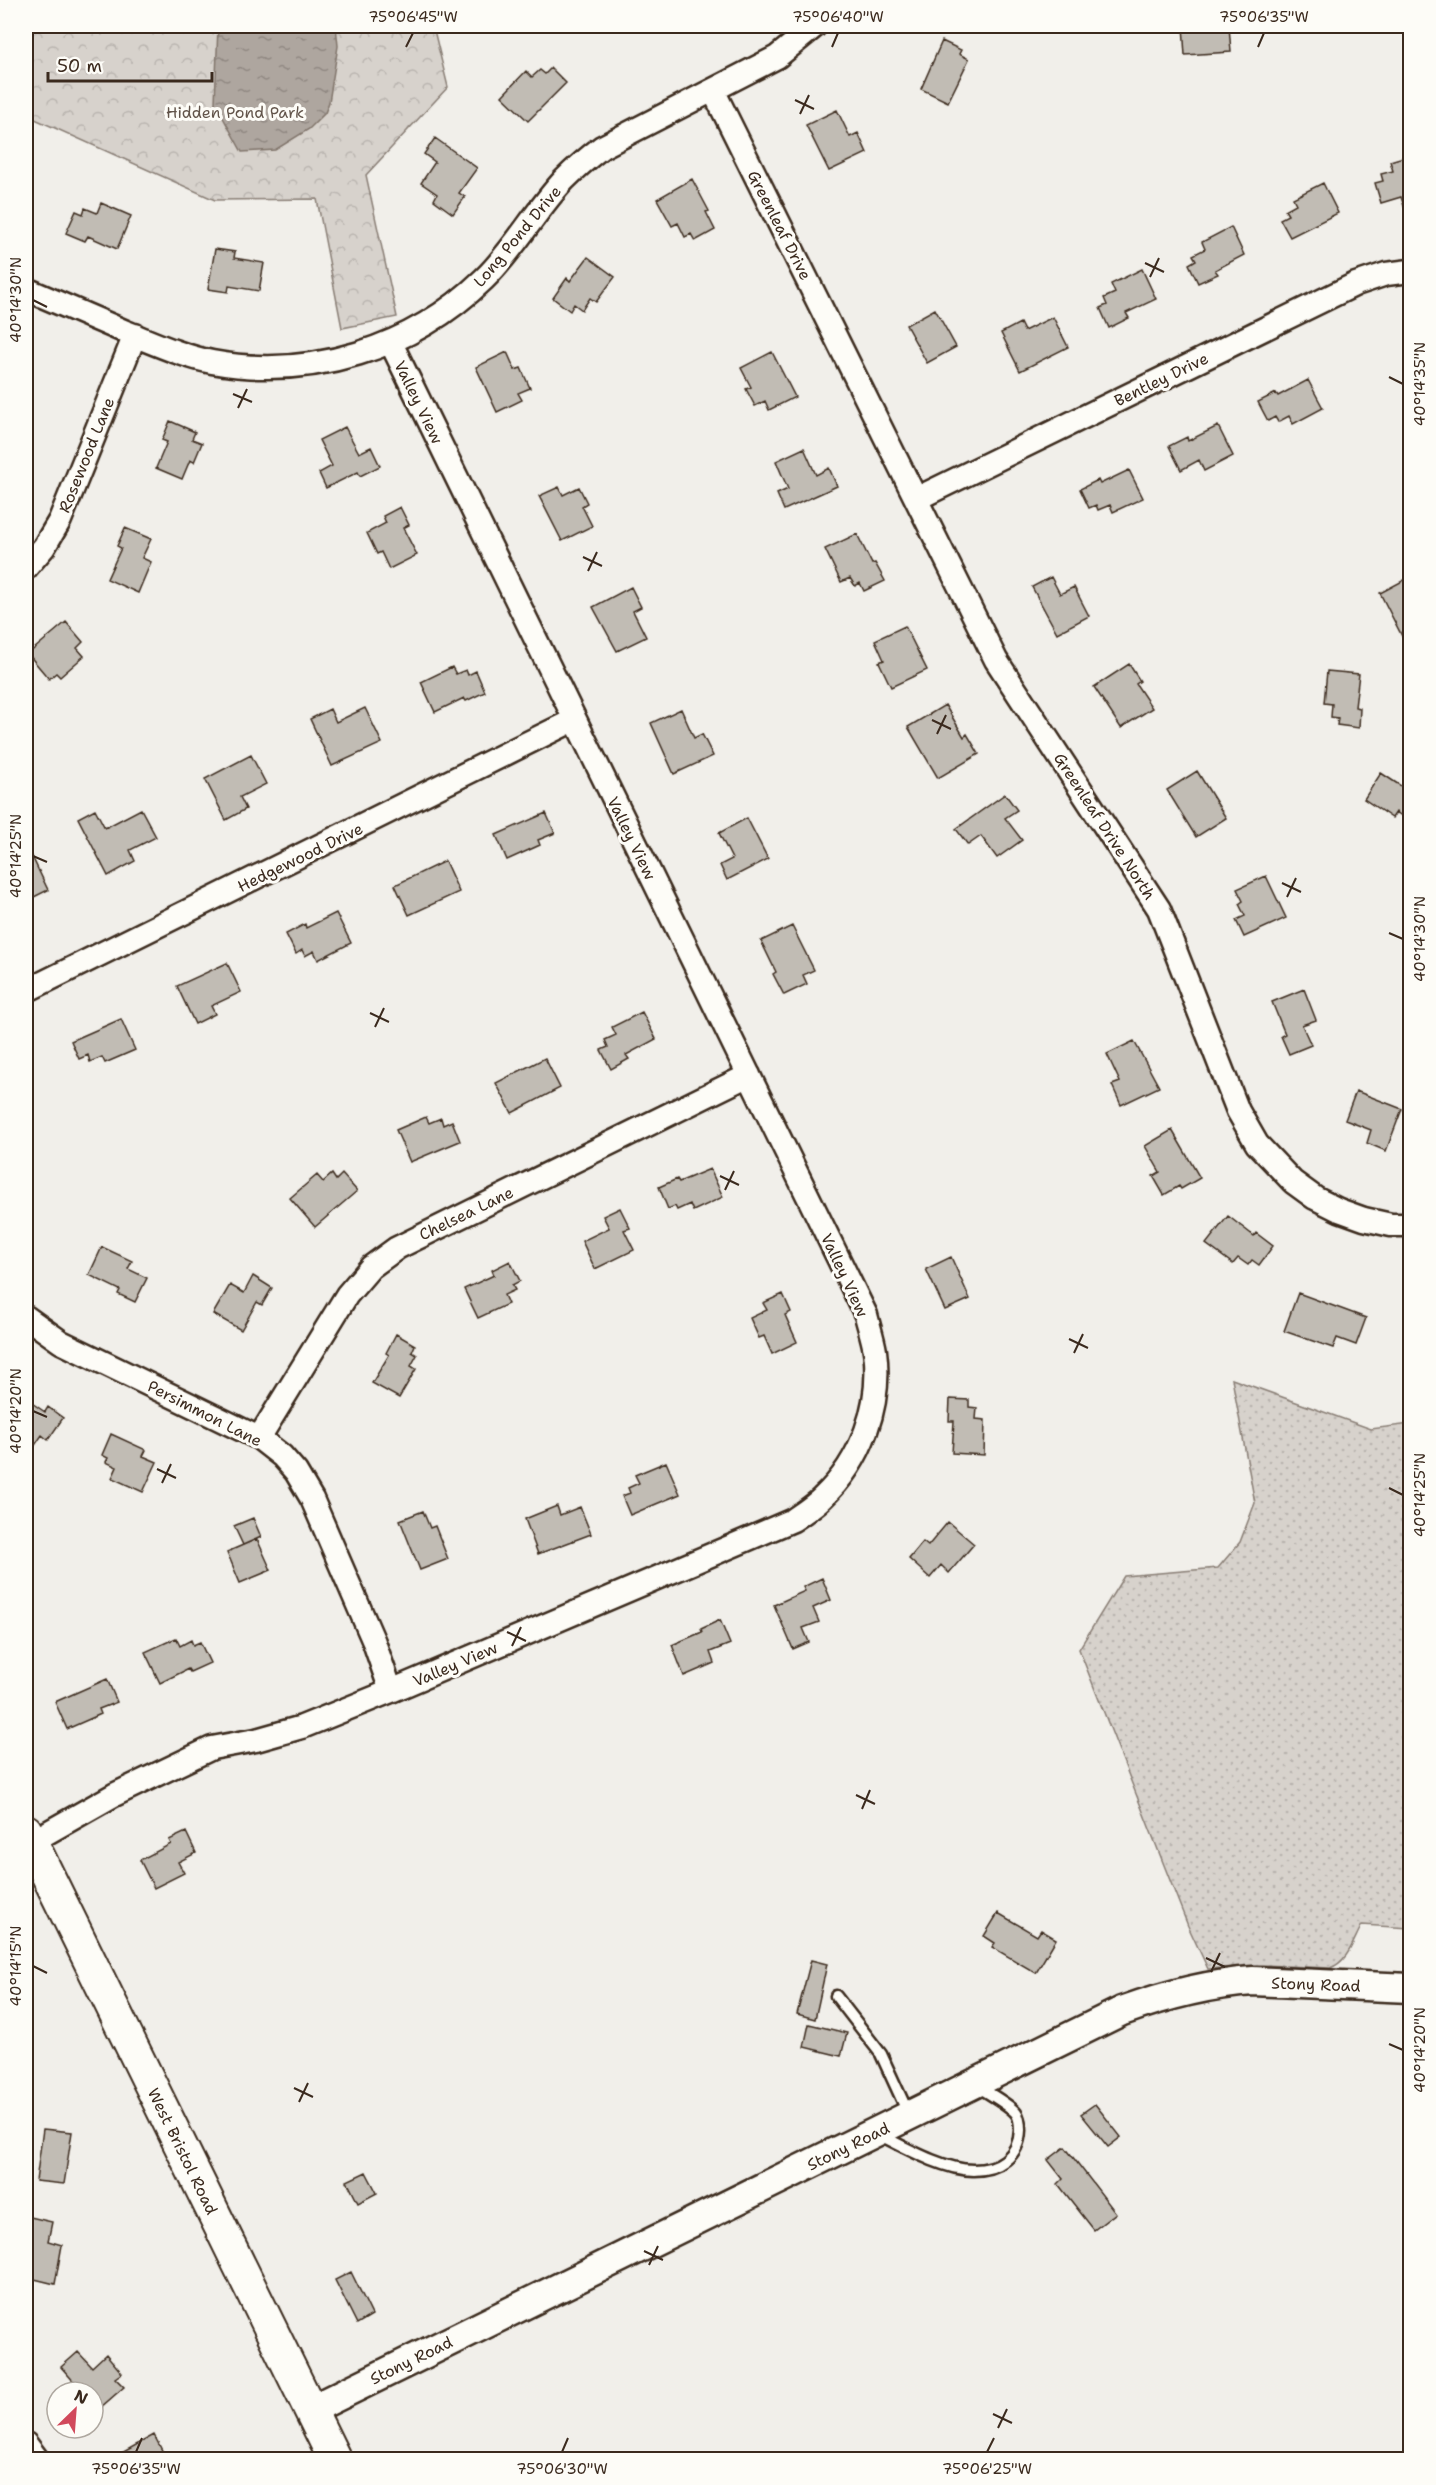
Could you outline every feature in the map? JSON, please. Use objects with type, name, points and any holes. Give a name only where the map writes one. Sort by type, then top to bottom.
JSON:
[{"type":"main road","name":"West Bristol Road","points":[[27,1839],[335,2460]]},
{"type":"street","name":"Long Pond Drive","points":[[26,289],[171,350],[201,359],[252,367],[293,367],[334,361],[391,343],[438,316],[486,277],[513,247],[563,181],[602,147],[777,57],[815,26]]},
{"type":"street","name":"Greenleaf Drive","points":[[713,90],[847,360]]},
{"type":"street","name":"Bentley Drive","points":[[916,499],[1356,284],[1386,274],[1410,271]]},
{"type":"street","name":"Rosewood Lane","points":[[26,568],[44,547],[60,519],[135,335]]},
{"type":"street","name":"Valley View","points":[[27,1839],[212,1748],[256,1740],[302,1727],[793,1520],[821,1499],[851,1462],[862,1442],[873,1408],[876,1373],[874,1349],[866,1315],[391,343]]},
{"type":"street","name":"Greenleaf Drive North","points":[[847,360],[996,660],[1159,909],[1238,1112],[1257,1144],[1293,1182],[1315,1198],[1364,1219],[1410,1225]]},
{"type":"street","name":"Hedgewood Drive","points":[[26,991],[574,720]]},
{"type":"street","name":"Chelsea Lane","points":[[259,1438],[347,1295],[371,1267],[397,1248],[748,1075]]},
{"type":"street","name":"Persimmon Lane","points":[[26,1317],[61,1342],[259,1438],[282,1456],[296,1472],[312,1499],[374,1642],[391,1691]]},
{"type":"street","name":"Stony Road","points":[[310,2410],[1122,2011],[1188,1990],[1253,1981],[1410,1988]]},
{"type":"street","points":[[26,2444],[38,2460]]},
{"type":"lane","points":[[836,1996],[881,2054],[910,2116]]},
{"type":"lane","points":[[875,2133],[951,2165],[971,2170],[993,2168],[1006,2161],[1016,2147],[1020,2137],[1020,2123],[1016,2112],[975,2085]]},
{"type":"green space","name":"Hidden Pond Park","points":[[26,26],[433,26],[448,87],[366,175],[397,317],[342,328],[317,199],[215,200],[26,115]]},
{"type":"green space","points":[[1232,1379],[1371,1429],[1410,1424],[1410,1928],[1362,1925],[1346,1956],[1330,1968],[1263,1965],[1208,1969],[1188,1926],[1079,1649],[1124,1576],[1218,1568],[1240,1542],[1255,1503]]},
{"type":"water","points":[[218,26],[336,26],[338,46],[329,102],[325,113],[309,129],[275,150],[242,152],[215,103]]},
{"type":"building","points":[[1183,26],[1229,26],[1231,52],[1185,55]]},
{"type":"building","points":[[942,41],[961,50],[959,54],[969,59],[948,102],[921,89]]},
{"type":"building","points":[[551,68],[566,83],[528,121],[502,96],[526,71],[532,77],[540,70],[545,74]]},
{"type":"building","points":[[837,110],[850,137],[858,133],[867,153],[829,171],[806,125]]},
{"type":"building","points":[[435,138],[477,168],[459,193],[465,197],[453,214],[434,200],[437,194],[421,183],[435,162],[424,154]]},
{"type":"building","points":[[1410,155],[1410,215],[1407,215],[1401,197],[1381,203],[1375,183],[1383,181],[1381,174],[1393,171],[1390,161]]},
{"type":"building","points":[[692,179],[709,211],[706,212],[715,230],[695,241],[691,234],[685,237],[678,223],[672,226],[657,199]]},
{"type":"building","points":[[1323,183],[1338,213],[1290,237],[1280,219],[1288,215],[1285,210],[1296,204],[1293,198]]},
{"type":"building","points":[[101,203],[131,216],[117,249],[88,236],[85,241],[66,233],[76,211],[83,214],[85,208],[97,213]]},
{"type":"building","points":[[1231,227],[1244,255],[1215,270],[1218,274],[1198,283],[1189,264],[1196,260],[1193,255],[1205,249],[1202,242]]},
{"type":"building","points":[[215,249],[235,252],[234,258],[264,263],[259,291],[229,286],[228,292],[208,289]]},
{"type":"building","points":[[588,257],[615,277],[596,302],[590,298],[582,310],[574,304],[570,311],[553,298],[567,278],[570,281]]},
{"type":"building","points":[[1142,269],[1156,299],[1126,313],[1129,318],[1109,328],[1100,308],[1107,305],[1104,298],[1115,293],[1111,284]]},
{"type":"building","points":[[935,309],[956,347],[927,363],[906,325]]},
{"type":"building","points":[[1053,317],[1068,347],[1020,371],[1001,333],[1020,323],[1024,331]]},
{"type":"building","points":[[507,352],[515,370],[521,368],[530,388],[518,393],[522,400],[497,412],[476,367]]},
{"type":"building","points":[[772,352],[795,397],[769,410],[765,401],[755,406],[746,389],[751,387],[741,368]]},
{"type":"building","points":[[1308,380],[1323,408],[1293,424],[1289,416],[1278,422],[1275,417],[1268,421],[1258,402],[1276,393],[1278,396]]},
{"type":"building","points":[[170,421],[195,432],[192,439],[202,443],[194,462],[190,460],[182,479],[156,468],[167,442],[162,440]]},
{"type":"building","points":[[1218,426],[1233,456],[1204,471],[1199,460],[1181,470],[1169,446],[1187,437],[1188,441]]},
{"type":"building","points":[[345,427],[359,453],[371,447],[380,466],[360,476],[358,472],[326,488],[319,473],[332,466],[319,440]]},
{"type":"building","points":[[804,448],[816,475],[829,468],[837,486],[784,510],[777,494],[788,489],[776,461]]},
{"type":"building","points":[[1129,470],[1143,498],[1113,512],[1110,505],[1098,510],[1096,505],[1089,508],[1080,489],[1098,480],[1100,484]]},
{"type":"building","points":[[559,487],[563,495],[579,487],[587,503],[582,506],[592,526],[562,541],[539,496]]},
{"type":"building","points":[[400,507],[409,525],[403,528],[417,555],[389,569],[381,552],[377,554],[367,533],[386,523],[383,516]]},
{"type":"building","points":[[125,528],[151,539],[142,558],[151,562],[138,593],[107,579],[121,548],[117,546]]},
{"type":"building","points":[[857,534],[872,564],[875,563],[885,581],[864,591],[860,583],[855,586],[850,578],[841,582],[825,549]]},
{"type":"building","points":[[1051,577],[1060,594],[1074,587],[1089,616],[1057,633],[1032,587]]},
{"type":"building","points":[[1410,577],[1410,652],[1380,593]]},
{"type":"building","points":[[631,587],[641,607],[633,611],[646,637],[617,651],[593,607]]},
{"type":"building","points":[[66,622],[83,642],[77,648],[84,656],[60,677],[56,673],[49,679],[28,654]]},
{"type":"building","points":[[905,626],[927,670],[891,687],[879,662],[884,660],[875,640]]},
{"type":"building","points":[[1129,664],[1140,681],[1136,684],[1152,708],[1121,728],[1094,687]]},
{"type":"building","points":[[452,667],[456,674],[466,670],[468,675],[476,671],[485,692],[466,701],[464,698],[435,712],[421,682]]},
{"type":"building","points":[[1327,671],[1359,674],[1355,707],[1360,708],[1359,728],[1337,725],[1338,718],[1331,717],[1332,704],[1324,703]]},
{"type":"building","points":[[945,705],[964,737],[967,734],[979,754],[938,778],[908,727]]},
{"type":"building","points":[[365,708],[382,743],[332,766],[310,719],[330,709],[336,722]]},
{"type":"building","points":[[681,709],[694,738],[702,734],[713,756],[674,774],[651,723]]},
{"type":"building","points":[[251,755],[266,784],[240,797],[246,809],[226,820],[205,779]]},
{"type":"building","points":[[1197,771],[1226,818],[1196,837],[1167,790]]},
{"type":"building","points":[[1381,773],[1410,792],[1410,822],[1396,812],[1392,818],[1364,799]]},
{"type":"building","points":[[1005,794],[1017,810],[1005,818],[1022,840],[997,858],[981,836],[968,845],[956,829]]},
{"type":"building","points":[[95,809],[105,828],[141,809],[156,837],[130,850],[135,861],[108,876],[78,818]]},
{"type":"building","points":[[546,813],[555,833],[538,840],[540,845],[507,860],[496,835]]},
{"type":"building","points":[[747,818],[768,859],[727,880],[720,865],[732,859],[719,833]]},
{"type":"building","points":[[26,844],[48,890],[26,901]]},
{"type":"building","points":[[445,861],[459,892],[409,915],[395,885]]},
{"type":"building","points":[[1266,876],[1286,918],[1244,937],[1236,920],[1245,916],[1239,904],[1243,901],[1237,889]]},
{"type":"building","points":[[336,913],[351,943],[318,960],[314,951],[305,956],[302,950],[296,954],[286,934],[305,924],[306,928]]},
{"type":"building","points":[[792,926],[814,970],[803,975],[807,984],[784,995],[773,974],[776,972],[761,941]]},
{"type":"building","points":[[227,963],[241,992],[211,1006],[215,1014],[195,1024],[177,986]]},
{"type":"building","points":[[1304,989],[1316,1020],[1302,1025],[1311,1045],[1289,1054],[1281,1036],[1285,1034],[1272,1002]]},
{"type":"building","points":[[642,1012],[656,1039],[626,1055],[629,1059],[611,1069],[601,1050],[608,1047],[605,1040],[616,1035],[612,1027]]},
{"type":"building","points":[[121,1019],[135,1050],[105,1063],[102,1057],[90,1062],[88,1055],[79,1059],[71,1041]]},
{"type":"building","points":[[1134,1041],[1159,1087],[1121,1105],[1112,1085],[1120,1082],[1107,1054]]},
{"type":"building","points":[[545,1058],[560,1088],[512,1113],[496,1083]]},
{"type":"building","points":[[1356,1091],[1402,1109],[1386,1151],[1367,1143],[1371,1130],[1345,1120]]},
{"type":"building","points":[[426,1117],[429,1123],[441,1118],[443,1125],[452,1121],[460,1141],[410,1162],[396,1130]]},
{"type":"building","points":[[1172,1130],[1200,1178],[1181,1189],[1179,1186],[1164,1195],[1153,1176],[1160,1172],[1145,1146]]},
{"type":"building","points":[[710,1169],[723,1197],[693,1211],[690,1204],[677,1210],[675,1206],[668,1209],[659,1187],[677,1179],[679,1182]]},
{"type":"building","points":[[332,1174],[336,1180],[342,1174],[357,1191],[315,1227],[290,1198],[317,1175],[323,1182]]},
{"type":"building","points":[[620,1208],[630,1228],[624,1230],[634,1250],[595,1269],[582,1241],[609,1228],[603,1216]]},
{"type":"building","points":[[1228,1216],[1254,1236],[1256,1233],[1273,1246],[1259,1265],[1252,1260],[1248,1265],[1238,1258],[1233,1264],[1206,1244]]},
{"type":"building","points":[[102,1247],[132,1261],[128,1269],[147,1278],[135,1302],[118,1294],[120,1290],[89,1275]]},
{"type":"building","points":[[951,1257],[970,1299],[945,1310],[926,1269]]},
{"type":"building","points":[[510,1261],[520,1281],[512,1285],[515,1290],[504,1295],[508,1304],[478,1318],[464,1289],[494,1275],[492,1270]]},
{"type":"building","points":[[253,1276],[272,1288],[262,1305],[257,1302],[241,1330],[213,1314],[230,1285],[244,1293]]},
{"type":"building","points":[[1298,1293],[1366,1318],[1356,1345],[1337,1338],[1333,1348],[1284,1331]]},
{"type":"building","points":[[783,1294],[791,1312],[785,1315],[797,1342],[772,1354],[764,1336],[759,1338],[750,1318],[767,1310],[763,1303]]},
{"type":"building","points":[[396,1334],[415,1345],[412,1352],[417,1355],[411,1366],[416,1369],[399,1398],[372,1383],[389,1355],[386,1353]]},
{"type":"building","points":[[26,1399],[45,1412],[48,1407],[63,1418],[48,1440],[42,1435],[26,1458]]},
{"type":"building","points":[[950,1399],[969,1400],[969,1407],[977,1408],[976,1419],[985,1420],[984,1455],[952,1453],[954,1421],[949,1421]]},
{"type":"building","points":[[111,1434],[146,1450],[143,1456],[157,1462],[143,1492],[112,1478],[117,1467],[106,1462],[108,1458],[102,1455]]},
{"type":"building","points":[[666,1462],[680,1494],[630,1515],[622,1496],[630,1493],[628,1488],[639,1483],[635,1475]]},
{"type":"building","points":[[557,1506],[560,1515],[580,1507],[591,1534],[538,1554],[525,1519]]},
{"type":"building","points":[[423,1511],[430,1528],[435,1526],[448,1559],[420,1570],[400,1520]]},
{"type":"building","points":[[253,1518],[261,1537],[243,1545],[234,1526]]},
{"type":"building","points":[[948,1522],[974,1544],[949,1573],[941,1565],[930,1578],[909,1559],[923,1542],[928,1546]]},
{"type":"building","points":[[257,1539],[271,1570],[240,1583],[227,1552]]},
{"type":"building","points":[[822,1578],[831,1600],[813,1608],[819,1622],[803,1628],[809,1642],[793,1649],[774,1605],[805,1591],[803,1587]]},
{"type":"building","points":[[720,1620],[730,1644],[710,1652],[714,1663],[684,1676],[672,1645],[702,1632],[701,1629]]},
{"type":"building","points":[[176,1638],[180,1646],[191,1640],[193,1645],[200,1642],[210,1663],[190,1672],[188,1669],[160,1683],[145,1652]]},
{"type":"building","points":[[107,1679],[117,1702],[99,1709],[101,1714],[67,1729],[55,1702]]},
{"type":"building","points":[[186,1832],[196,1853],[178,1862],[184,1873],[154,1888],[140,1860],[171,1844],[169,1840]]},
{"type":"building","points":[[998,1913],[1037,1936],[1041,1930],[1056,1939],[1036,1973],[992,1947],[995,1943],[984,1936]]},
{"type":"building","points":[[811,1960],[827,1964],[815,2019],[797,2014]]},
{"type":"building","points":[[809,2024],[847,2033],[841,2056],[804,2047]]},
{"type":"building","points":[[1095,2104],[1121,2137],[1108,2147],[1081,2114]]},
{"type":"building","points":[[43,2129],[72,2132],[64,2184],[36,2181]]},
{"type":"building","points":[[1065,2147],[1116,2213],[1094,2230],[1058,2184],[1063,2179],[1048,2160]]},
{"type":"building","points":[[366,2172],[377,2193],[358,2203],[347,2181]]},
{"type":"building","points":[[26,2216],[52,2222],[48,2241],[62,2245],[55,2284],[26,2277]]},
{"type":"building","points":[[351,2272],[372,2315],[357,2324],[335,2280]]},
{"type":"building","points":[[78,2352],[92,2367],[106,2354],[122,2373],[115,2378],[124,2387],[105,2404],[105,2380],[72,2380],[61,2367]]},
{"type":"building","points":[[154,2435],[167,2460],[109,2460]]}]
